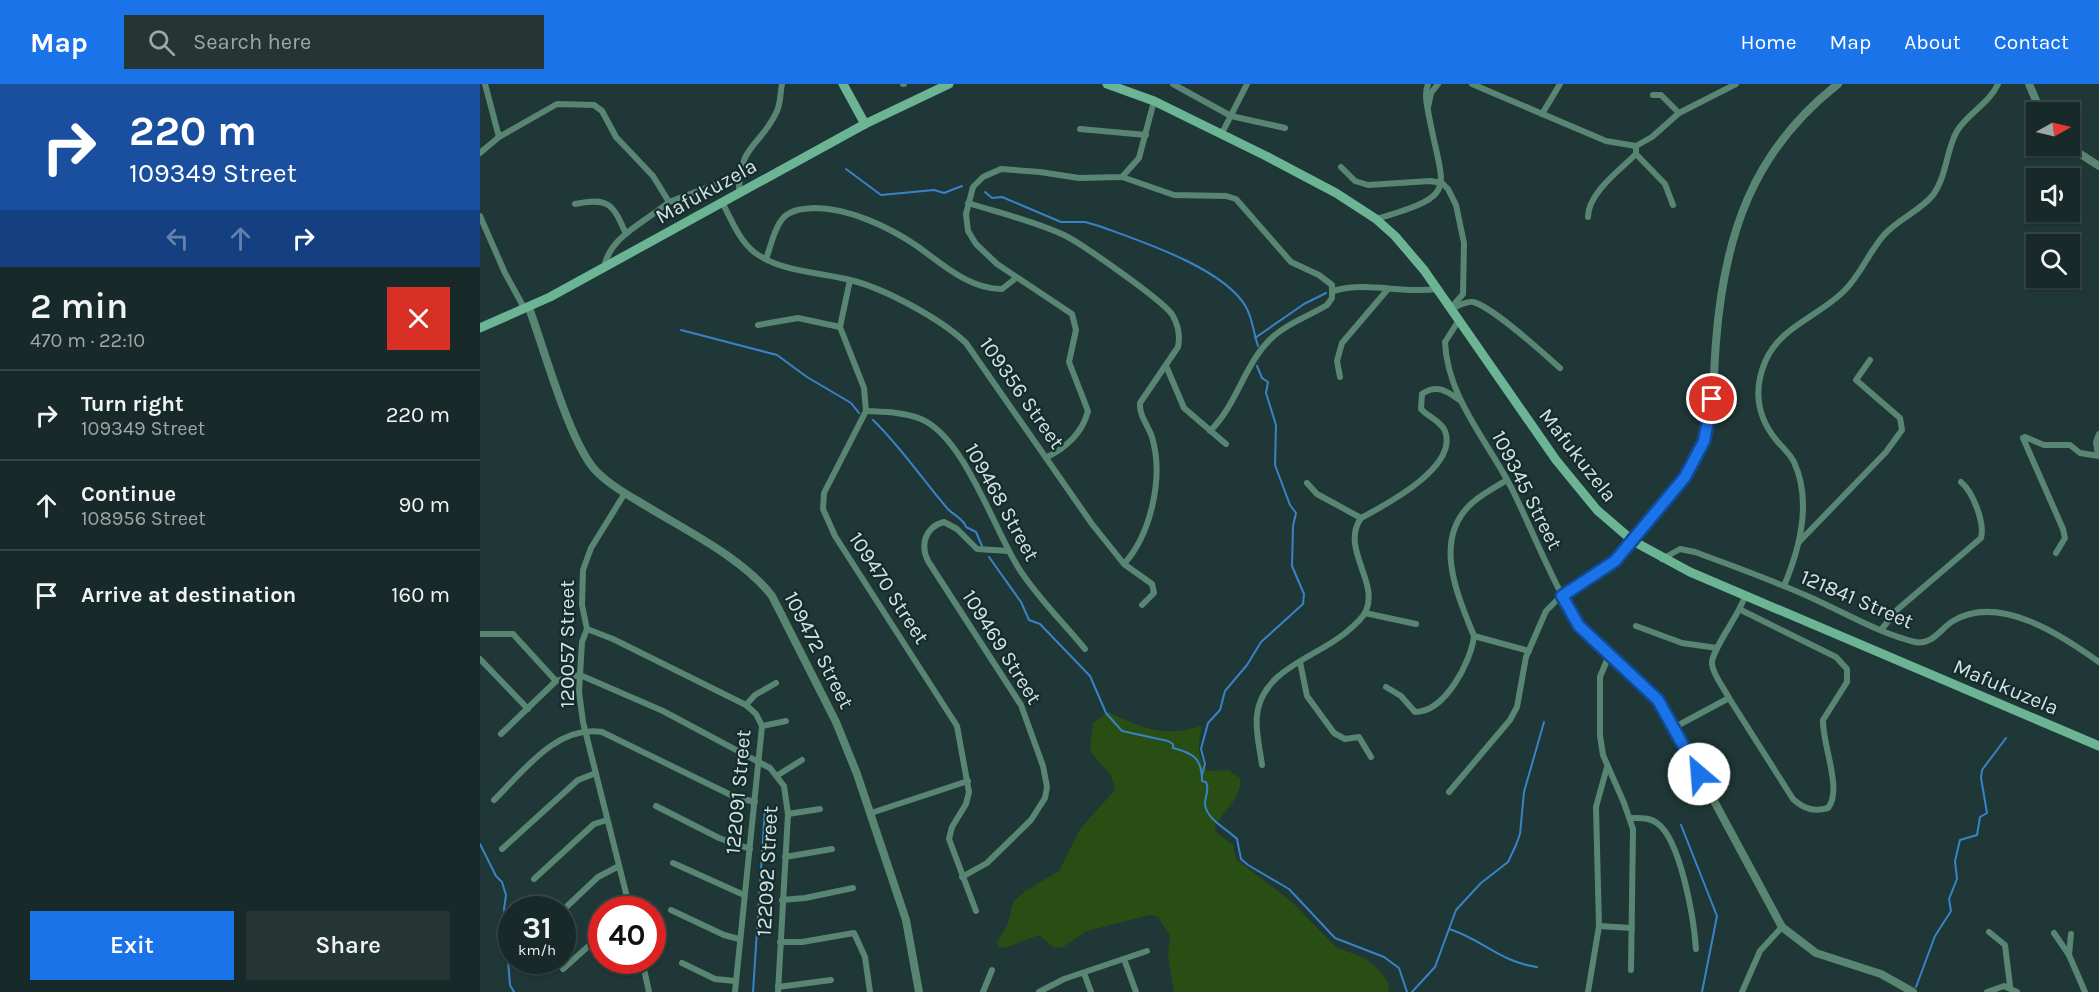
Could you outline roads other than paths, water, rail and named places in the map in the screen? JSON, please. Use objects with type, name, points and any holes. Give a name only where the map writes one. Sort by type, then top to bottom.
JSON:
[{"type":"main road","points":[[843,84],[865,124]]},
{"type":"main road","name":"Mafukuzela","points":[[480,328],[525,310],[865,124],[949,84]]},
{"type":"main road","name":"Mafukuzela","points":[[1107,84],[1154,101],[1336,192],[1376,219],[1401,244],[1437,289],[1569,477],[1597,510],[1633,542],[1661,559],[1745,596],[2099,746]]},
{"type":"street","points":[[485,84],[499,137]]},
{"type":"street","points":[[1173,84],[1231,117],[1285,128]]},
{"type":"street","points":[[1221,135],[1247,84]]},
{"type":"street","points":[[1376,219],[1421,205],[1432,197],[1441,183],[1442,167],[1428,110],[1426,92],[1428,84]]},
{"type":"street","points":[[1428,110],[1431,93],[1438,84]]},
{"type":"street","points":[[1472,84],[1606,141],[1636,146],[1652,137],[1679,112],[1732,85]]},
{"type":"street","points":[[1542,114],[1560,84]]},
{"type":"street","points":[[1449,792],[1510,720],[1517,707],[1524,664],[1546,611],[1562,596],[1609,567],[1633,542],[1685,477],[1704,441],[1712,399],[1721,287],[1728,252],[1747,199],[1784,138],[1803,116],[1838,84]]},
{"type":"street","points":[[1784,585],[1799,542],[1803,508],[1796,469],[1791,458],[1767,428],[1758,409],[1759,382],[1765,363],[1773,347],[1786,333],[1847,288],[1877,243],[1892,226],[1932,195],[1956,133],[1989,98],[1998,84]]},
{"type":"street","points":[[2029,84],[2037,102]]},
{"type":"street","points":[[739,193],[741,165],[756,138],[776,113],[780,86]]},
{"type":"street","points":[[1653,95],[1661,95],[1679,112]]},
{"type":"street","points":[[1122,177],[1139,158],[1154,101]]},
{"type":"street","points":[[480,153],[499,137],[548,108],[571,103],[594,105],[602,111],[616,136],[653,176],[669,202]]},
{"type":"street","points":[[1080,129],[1146,135]]},
{"type":"street","points":[[1588,217],[1594,199],[1636,154],[1636,146]]},
{"type":"street","points":[[1636,154],[1665,184],[1673,205]]},
{"type":"street","points":[[2080,154],[2099,166]]},
{"type":"street","points":[[1341,167],[1355,181],[1368,185],[1408,181],[1441,183],[1453,196],[1464,243],[1463,294],[1451,308]]},
{"type":"street","points":[[1047,457],[1070,441],[1086,418],[1088,411],[1069,362],[1076,330],[1067,309],[997,264],[976,244],[968,231],[965,222],[973,187],[983,177],[1001,169],[1079,178],[1122,177],[1174,195],[1226,196],[1236,199],[1291,262],[1328,280],[1333,291],[1328,305],[1273,336],[1239,383],[1225,414],[1210,431]]},
{"type":"street","points":[[604,268],[609,250],[626,234],[669,202],[714,185]]},
{"type":"street","points":[[575,204],[596,200],[606,203],[617,214],[626,234]]},
{"type":"street","name":"109356 Street","points":[[722,202],[747,246],[766,259],[874,286],[960,337],[975,354],[1092,524],[1124,564],[1154,587],[1154,593],[1143,604]]},
{"type":"street","points":[[968,204],[1024,220],[1076,241],[1160,300],[1173,316],[1179,339],[1178,347],[1167,368],[1142,397],[1140,403],[1142,416],[1153,443],[1156,487],[1139,543],[1124,564]]},
{"type":"street","points":[[766,259],[775,232],[783,219],[791,212],[801,208],[830,209],[898,235],[950,270],[985,287],[1002,289],[1016,278]]},
{"type":"street","points":[[480,216],[505,273],[525,310]]},
{"type":"street","points":[[850,280],[840,327],[864,388],[866,411]]},
{"type":"street","points":[[1333,291],[1360,285],[1406,292],[1437,289]]},
{"type":"street","points":[[1340,376],[1337,361],[1342,343],[1388,289]]},
{"type":"street","points":[[1451,308],[1467,302],[1478,304],[1514,329],[1560,368]]},
{"type":"street","name":"109472 Street","points":[[525,310],[586,459],[597,472],[625,493],[731,559],[763,584],[772,596],[836,722],[872,813],[906,920],[919,992]]},
{"type":"street","points":[[758,325],[798,318],[840,327]]},
{"type":"street","name":"109345 Street","points":[[1459,320],[1447,337],[1445,352],[1448,367],[1462,401],[1507,480],[1562,596]]},
{"type":"street","points":[[1799,542],[1886,452],[1902,430],[1900,418],[1856,380],[1870,360]]},
{"type":"street","points":[[1167,368],[1184,408],[1226,444]]},
{"type":"street","points":[[1262,765],[1257,725],[1261,699],[1279,675],[1338,639],[1365,613],[1367,593],[1354,528],[1361,518],[1410,491],[1444,452],[1445,432],[1440,424],[1421,409],[1422,394],[1428,390],[1440,388],[1462,401]]},
{"type":"street","name":"109468 Street","points":[[866,411],[910,416],[922,420],[941,433],[964,465],[1009,551],[1030,584],[1085,649]]},
{"type":"street","name":"109470 Street","points":[[866,411],[824,494],[824,515],[954,719],[962,746],[968,781],[968,800],[949,834],[962,877],[976,911]]},
{"type":"street","points":[[2056,553],[2065,538],[2063,529],[2023,438],[2044,445],[2070,445],[2080,453],[2098,456],[2096,442],[2099,434]]},
{"type":"street","points":[[1386,687],[1401,696],[1415,712],[1425,710],[1456,684],[1469,656],[1474,636],[1462,604],[1448,548],[1464,512],[1473,502],[1507,480]]},
{"type":"street","points":[[1307,483],[1317,494],[1361,518]]},
{"type":"street","points":[[1881,630],[1898,609],[1981,538],[1978,515],[1968,490],[1961,483]]},
{"type":"street","name":"120057 Street","points":[[625,493],[586,559],[582,584],[587,629],[582,642],[580,675],[581,708],[627,896]]},
{"type":"street","name":"109469 Street","points":[[962,877],[987,863],[1031,820],[1045,798],[1047,787],[1043,766],[1021,705],[928,561],[924,545],[930,530],[944,522],[957,529],[977,549],[1009,551]]},
{"type":"street","name":"121841 Street","points":[[1661,559],[1676,550],[1686,549],[1784,585],[1881,630],[1922,643],[1959,618],[1976,612],[2000,614],[2054,631],[2099,662]]},
{"type":"street","points":[[1562,596],[1579,626],[1652,692],[1675,727],[1756,883],[1782,927],[1816,953],[1881,974],[1913,992]]},
{"type":"street","points":[[1741,610],[1836,657],[1847,669],[1846,682],[1823,720],[1834,795],[1828,808],[1811,810],[1793,800],[1729,698],[1712,666],[1717,648],[1741,610],[1745,596]]},
{"type":"street","points":[[1365,613],[1416,624]]},
{"type":"street","points":[[1636,626],[1682,642],[1717,648]]},
{"type":"street","name":"122091 Street","points":[[587,629],[614,639],[746,705],[756,714],[762,726],[735,992]]},
{"type":"street","points":[[480,634],[508,632],[526,647],[556,681]]},
{"type":"street","points":[[1474,636],[1529,651]]},
{"type":"street","points":[[1610,655],[1602,668],[1599,703],[1600,744],[1607,767],[1630,818],[1634,838],[1631,970]]},
{"type":"street","points":[[480,659],[528,708]]},
{"type":"street","points":[[1300,662],[1310,703],[1334,733],[1345,739],[1359,737],[1371,757]]},
{"type":"street","points":[[501,734],[556,681],[580,675]]},
{"type":"street","name":"122092 Street","points":[[580,675],[663,711],[678,722],[760,761],[778,775],[784,786],[788,814],[778,989]]},
{"type":"street","points":[[746,705],[755,695],[776,682]]},
{"type":"street","points":[[1675,727],[1729,698]]},
{"type":"street","points":[[762,726],[786,721]]},
{"type":"street","points":[[494,800],[555,742],[567,735],[586,731],[602,732],[735,797],[755,802]]},
{"type":"street","points":[[778,775],[802,760]]},
{"type":"street","points":[[1588,992],[1599,926],[1596,807],[1607,767]]},
{"type":"street","points":[[502,849],[578,780],[596,773]]},
{"type":"street","points":[[872,813],[968,781]]},
{"type":"street","points":[[656,806],[719,838],[750,849]]},
{"type":"street","points":[[788,814],[820,808]]},
{"type":"street","points":[[1630,818],[1652,820],[1667,835],[1682,878],[1694,927],[1696,949]]},
{"type":"street","points":[[534,879],[594,824],[607,820]]},
{"type":"street","points":[[785,857],[832,849]]},
{"type":"street","points":[[673,863],[744,895]]},
{"type":"street","points":[[576,898],[598,877],[619,866]]},
{"type":"street","points":[[782,900],[805,898],[853,888]]},
{"type":"street","points":[[672,910],[724,935],[739,939]]},
{"type":"street","points":[[1599,926],[1632,928]]},
{"type":"street","points":[[1742,992],[1760,951],[1782,927]]},
{"type":"street","points":[[1989,932],[2005,945],[2010,986],[2017,992]]},
{"type":"street","points":[[780,942],[802,942],[855,933],[865,957],[870,992]]},
{"type":"street","points":[[2054,933],[2068,955],[2085,992]]},
{"type":"street","points":[[2068,955],[2071,934]]},
{"type":"street","points":[[576,957],[588,947]]},
{"type":"street","points":[[1042,991],[1084,973],[1147,951]]},
{"type":"street","points":[[1124,959],[1136,992]]},
{"type":"street","points":[[682,963],[715,979],[735,981]]},
{"type":"street","points":[[983,992],[992,970]]},
{"type":"street","points":[[1084,973],[1091,992]]},
{"type":"street","points":[[646,974],[650,992]]},
{"type":"street","points":[[778,989],[831,980]]},
{"type":"street","points":[[1987,992],[2010,986]]},
{"type":"waterway","points":[[846,169],[881,195],[934,190],[944,193],[962,186]]},
{"type":"waterway","points":[[985,192],[992,198],[1002,197],[1061,222],[1085,222],[1099,226],[1158,248],[1201,268],[1220,280],[1246,307],[1258,346]]},
{"type":"waterway","points":[[1255,338],[1304,304],[1326,293]]},
{"type":"waterway","points":[[681,330],[777,355],[807,377],[851,403],[859,413]]},
{"type":"waterway","points":[[1202,775],[1205,764],[1201,749],[1208,723],[1220,710],[1225,691],[1247,665],[1261,642],[1303,604],[1304,594],[1292,566],[1293,526],[1296,513],[1290,505],[1275,465],[1276,425],[1266,393],[1268,382],[1262,378],[1257,366]]},
{"type":"waterway","points":[[873,420],[947,508],[966,527],[976,532],[982,546]]},
{"type":"waterway","points":[[989,557],[1021,602],[1029,620],[1040,624],[1090,676],[1106,713],[1122,731],[1168,741],[1173,744],[1173,748],[1195,758],[1202,773],[1202,781],[1207,785],[1206,809],[1213,819],[1237,839],[1241,859],[1289,889],[1335,938],[1384,957],[1399,968],[1407,992]]},
{"type":"waterway","points":[[1412,992],[1435,967],[1456,910],[1481,883],[1508,862],[1520,834],[1524,792],[1544,722]]},
{"type":"waterway","points":[[1916,987],[1935,936],[1951,911],[1949,899],[1957,879],[1955,861],[1960,840],[1977,835],[1980,817],[1987,813],[1981,778],[1982,770],[2006,738]]},
{"type":"waterway","points":[[753,992],[765,808]]},
{"type":"waterway","points":[[1681,825],[1717,916],[1702,992]]},
{"type":"waterway","points":[[480,844],[496,876],[502,882],[506,895],[504,909],[510,985],[514,992]]},
{"type":"waterway","points":[[1449,929],[1512,960],[1537,967]]}]
